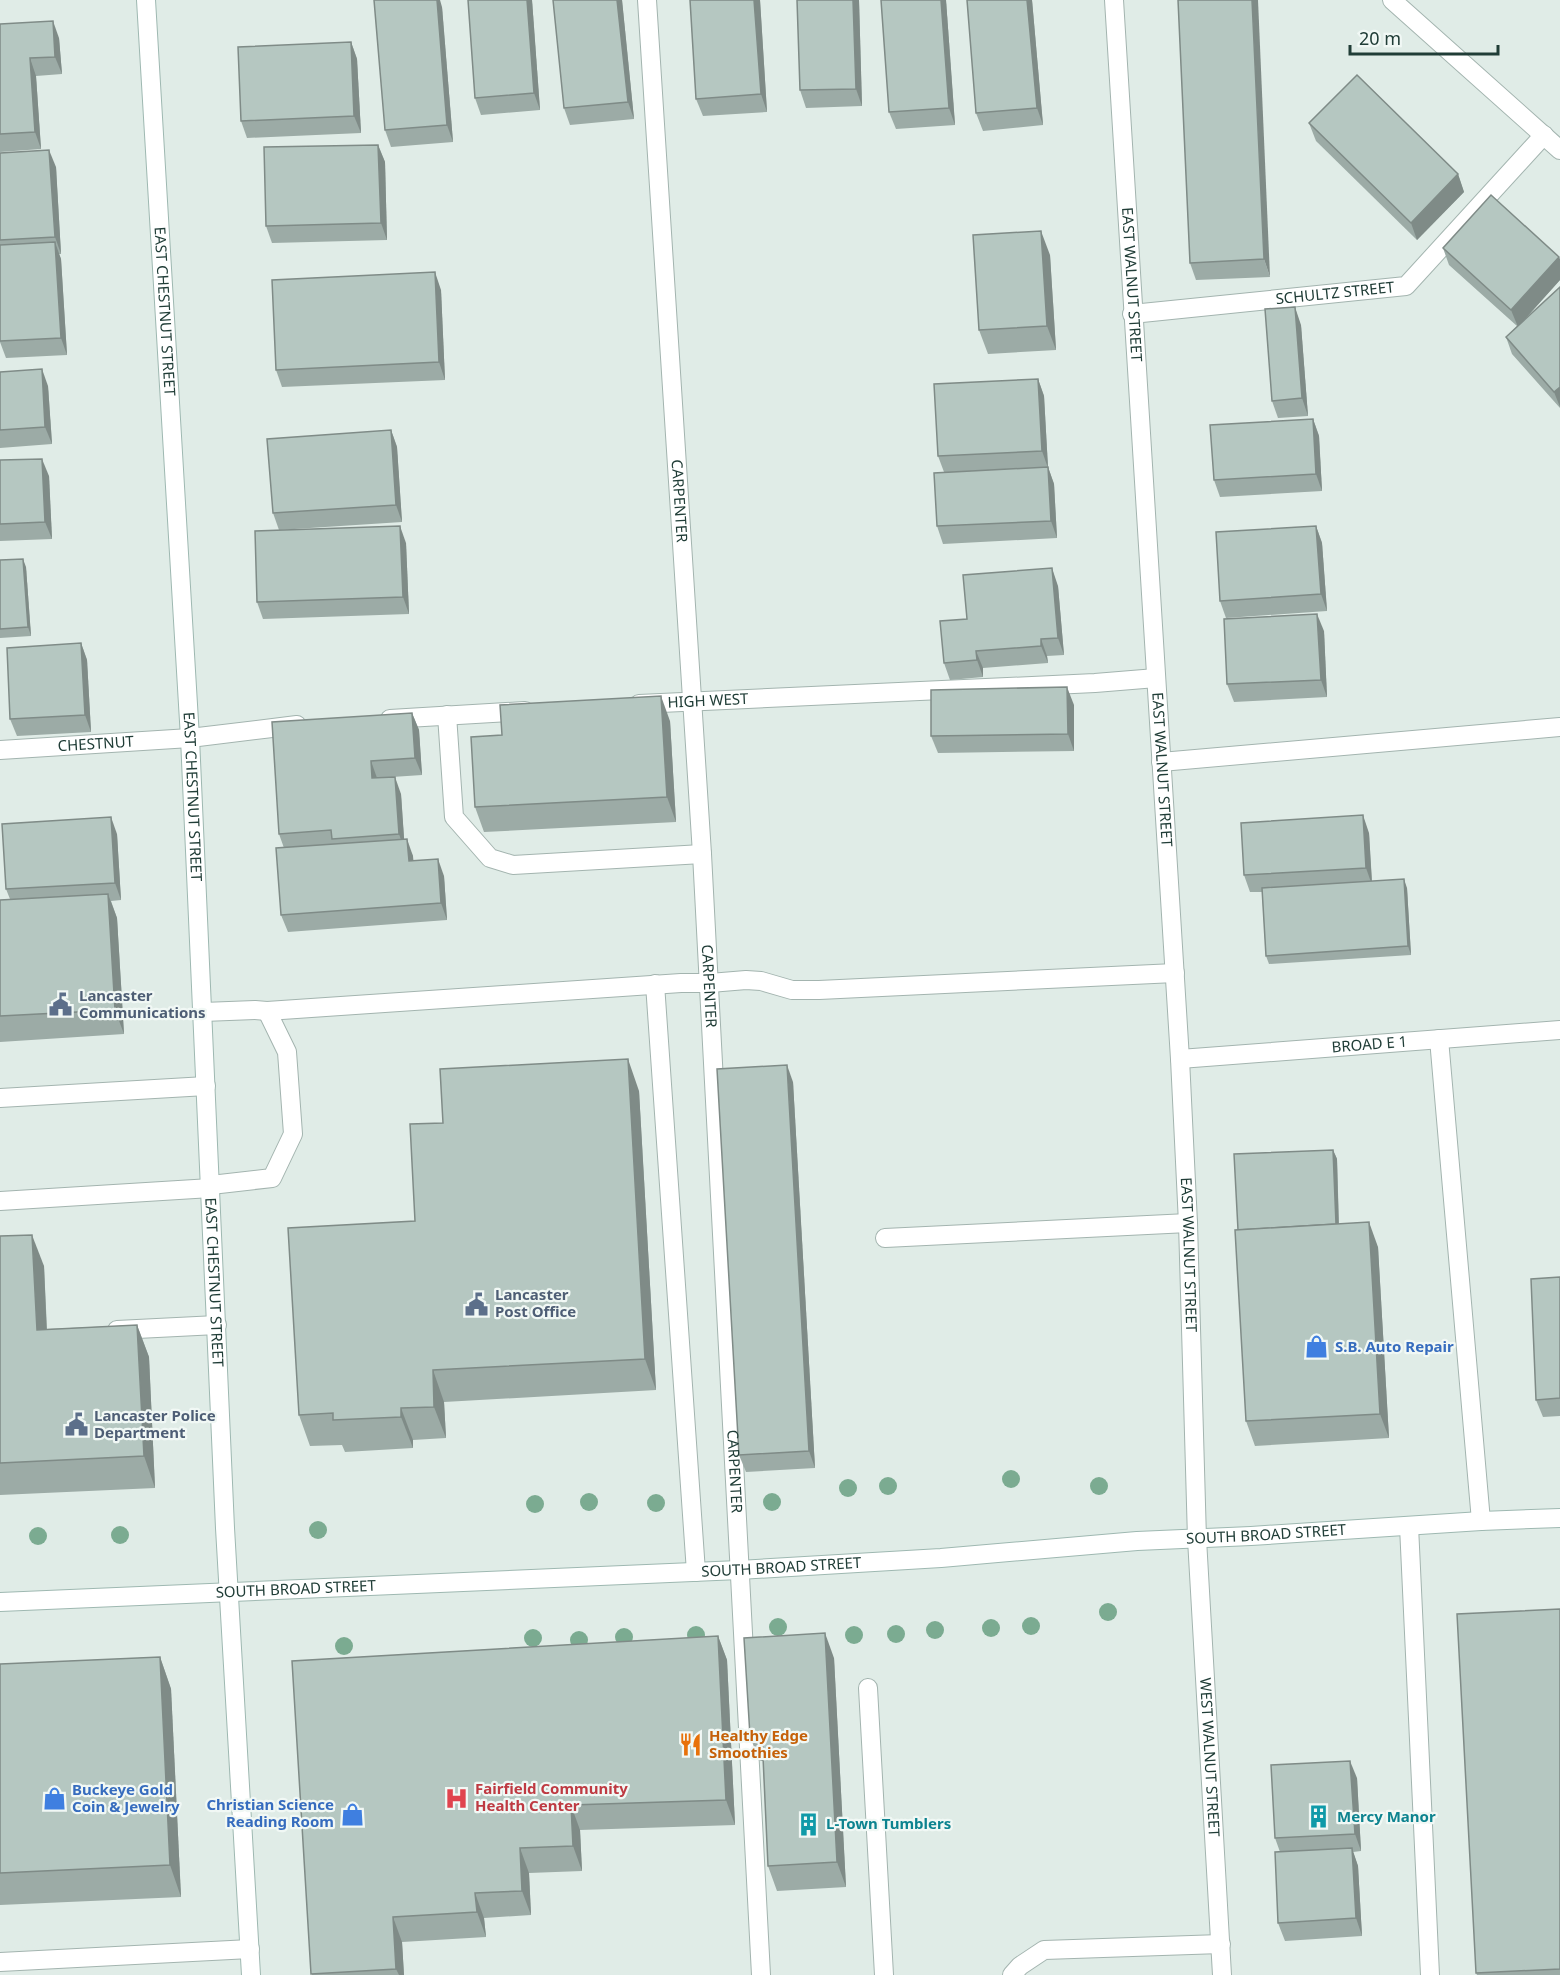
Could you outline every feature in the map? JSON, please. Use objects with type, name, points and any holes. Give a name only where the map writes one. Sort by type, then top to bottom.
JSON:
[{"type":"street","name":"EAST CHESTNUT STREET","points":[[146,0],[190,738],[229,1593],[251,1975]]},
{"type":"street","name":"CARPENTER","points":[[647,0],[710,983],[761,1975]]},
{"type":"street","name":"EAST WALNUT STREET","points":[[1114,0],[1180,1059],[1188,1223],[1197,1539]]},
{"type":"street","points":[[1392,0],[1560,150]]},
{"type":"street","name":"SCHULTZ STREET","points":[[1132,314],[1406,286],[1544,135]]},
{"type":"street","name":"HIGH WEST","points":[[622,705],[1095,683],[1156,678]]},
{"type":"street","points":[[370,720],[540,710]]},
{"type":"street","points":[[447,715],[454,817],[489,858],[513,865],[702,854]]},
{"type":"street","points":[[190,738],[314,724]]},
{"type":"street","points":[[1161,762],[1560,727]]},
{"type":"street","name":"CHESTNUT","points":[[0,750],[190,738]]},
{"type":"street","points":[[203,1012],[267,1011],[655,984],[746,980],[761,981],[792,990],[819,990],[1175,973]]},
{"type":"street","points":[[655,984],[696,1572]]},
{"type":"street","points":[[0,1201],[211,1186],[264,1177],[272,1178],[293,1134],[287,1052],[267,1011]]},
{"type":"street","name":"BROAD E 1","points":[[1180,1059],[1560,1030]]},
{"type":"street","points":[[1439,1039],[1481,1521]]},
{"type":"street","points":[[0,1098],[206,1086]]},
{"type":"street","points":[[885,1238],[1188,1223]]},
{"type":"street","points":[[103,1331],[217,1325]]},
{"type":"street","name":"SOUTH BROAD STREET","points":[[0,1602],[739,1570],[941,1558],[1137,1541],[1560,1518]]},
{"type":"street","points":[[1409,1526],[1430,1975]]},
{"type":"street","name":"WEST WALNUT STREET","points":[[1197,1539],[1222,1975]]},
{"type":"street","points":[[868,1688],[884,1975]]},
{"type":"street","points":[[1012,1975],[1020,1966],[1044,1950],[1221,1944]]},
{"type":"street","points":[[0,1962],[250,1949]]},
{"type":"building","points":[[374,0],[437,0],[447,125],[385,130]]},
{"type":"building","points":[[468,0],[527,0],[534,93],[475,98]]},
{"type":"building","points":[[553,0],[617,0],[628,102],[564,108]]},
{"type":"building","points":[[690,0],[754,0],[761,94],[696,99]]},
{"type":"building","points":[[797,0],[853,0],[856,89],[800,90]]},
{"type":"building","points":[[881,0],[941,0],[949,108],[889,112]]},
{"type":"building","points":[[967,0],[1027,0],[1037,108],[976,113]]},
{"type":"building","points":[[1178,0],[1252,0],[1264,259],[1190,263]]},
{"type":"building","points":[[53,21],[55,57],[30,58],[35,132],[0,134],[0,24]]},
{"type":"building","points":[[351,42],[354,116],[241,121],[238,47]]},
{"type":"building","points":[[1357,75],[1458,174],[1411,223],[1309,123]]},
{"type":"building","points":[[378,145],[381,223],[266,226],[264,147]]},
{"type":"building","points":[[49,150],[55,237],[0,240],[0,153]]},
{"type":"building","points":[[1491,195],[1559,257],[1511,310],[1443,248]]},
{"type":"building","points":[[1041,231],[1047,326],[979,330],[973,235]]},
{"type":"building","points":[[55,242],[61,338],[0,341],[0,245]]},
{"type":"building","points":[[435,272],[439,362],[276,370],[272,280]]},
{"type":"building","points":[[1560,287],[1560,387],[1554,392],[1506,337]]},
{"type":"building","points":[[1295,307],[1302,398],[1272,401],[1265,309]]},
{"type":"building","points":[[42,369],[45,427],[0,430],[0,372]]},
{"type":"building","points":[[1038,379],[1042,451],[938,456],[934,384]]},
{"type":"building","points":[[1313,419],[1316,474],[1214,480],[1210,425]]},
{"type":"building","points":[[391,430],[396,505],[273,513],[267,439]]},
{"type":"building","points":[[42,459],[45,522],[0,524],[0,460]]},
{"type":"building","points":[[1048,467],[1051,521],[937,526],[934,473]]},
{"type":"building","points":[[400,526],[403,597],[257,602],[255,531]]},
{"type":"building","points":[[1316,526],[1321,594],[1220,601],[1216,532]]},
{"type":"building","points":[[23,559],[28,627],[0,629],[0,560]]},
{"type":"building","points":[[1052,568],[1058,638],[1041,639],[1041,646],[976,651],[977,660],[944,663],[940,621],[967,619],[963,575]]},
{"type":"building","points":[[1317,614],[1321,680],[1227,684],[1224,619]]},
{"type":"building","points":[[81,643],[85,715],[10,719],[7,648]]},
{"type":"building","points":[[1067,687],[1068,734],[931,736],[931,690]]},
{"type":"building","points":[[661,696],[667,797],[475,807],[471,737],[502,735],[500,705]]},
{"type":"building","points":[[412,713],[415,758],[371,761],[372,778],[395,777],[399,834],[332,839],[331,830],[279,834],[272,722]]},
{"type":"building","points":[[1363,815],[1366,868],[1244,875],[1241,823]]},
{"type":"building","points":[[111,817],[115,883],[6,889],[2,824]]},
{"type":"building","points":[[407,839],[409,861],[438,859],[441,903],[281,915],[276,848]]},
{"type":"building","points":[[1404,879],[1408,946],[1266,956],[1262,888]]},
{"type":"building","name":"Lancaster Communications","points":[[108,894],[115,1010],[0,1016],[0,900]]},
{"type":"building","name":"Lancaster Post Office","points":[[628,1059],[645,1359],[433,1370],[434,1407],[401,1408],[401,1417],[333,1420],[333,1413],[299,1415],[288,1228],[415,1221],[410,1124],[443,1123],[440,1069]]},
{"type":"building","points":[[787,1065],[809,1451],[739,1455],[717,1069]]},
{"type":"building","points":[[1333,1150],[1336,1224],[1238,1230],[1234,1154]]},
{"type":"building","name":"S.B. Auto Repair","points":[[1369,1222],[1380,1414],[1246,1421],[1235,1230]]},
{"type":"building","name":"Lancaster Police Department","points":[[32,1235],[37,1330],[137,1325],[144,1456],[0,1463],[0,1236]]},
{"type":"building","points":[[1560,1277],[1560,1398],[1536,1400],[1531,1279]]},
{"type":"building","points":[[1560,1609],[1560,1969],[1476,1973],[1457,1614]]},
{"type":"building","name":"L-Town Tumblers","points":[[825,1633],[837,1862],[768,1866],[762,1735],[750,1736],[744,1638]]},
{"type":"building","points":[[718,1636],[726,1800],[571,1805],[573,1846],[520,1848],[522,1891],[475,1893],[477,1912],[393,1917],[396,1969],[311,1974],[292,1661]]},
{"type":"building","points":[[160,1657],[170,1865],[0,1873],[0,1664]]},
{"type":"building","name":"Mercy Manor","points":[[1350,1761],[1355,1834],[1275,1838],[1271,1765]]},
{"type":"building","points":[[1352,1848],[1356,1918],[1278,1923],[1275,1852]]},
{"type":"place","name":"Lancaster Communications","points":[[61,1005]]},
{"type":"place","name":"Lancaster Post Office","points":[[477,1304]]},
{"type":"place","name":"S.B. Auto Repair","points":[[1317,1347]]},
{"type":"place","name":"Lancaster Police Department","points":[[76,1425]]},
{"type":"place","name":"Healthy Edge Smoothies","points":[[691,1745]]},
{"type":"place","name":"Fairfield Community Health Center","points":[[457,1798]]},
{"type":"place","name":"Buckeye Gold Coin & Jewelry","points":[[54,1799]]},
{"type":"place","name":"Christian Science Reading Room","points":[[352,1814]]},
{"type":"place","name":"Mercy Manor","points":[[1319,1817]]},
{"type":"place","name":"L-Town Tumblers","points":[[808,1824]]}]
